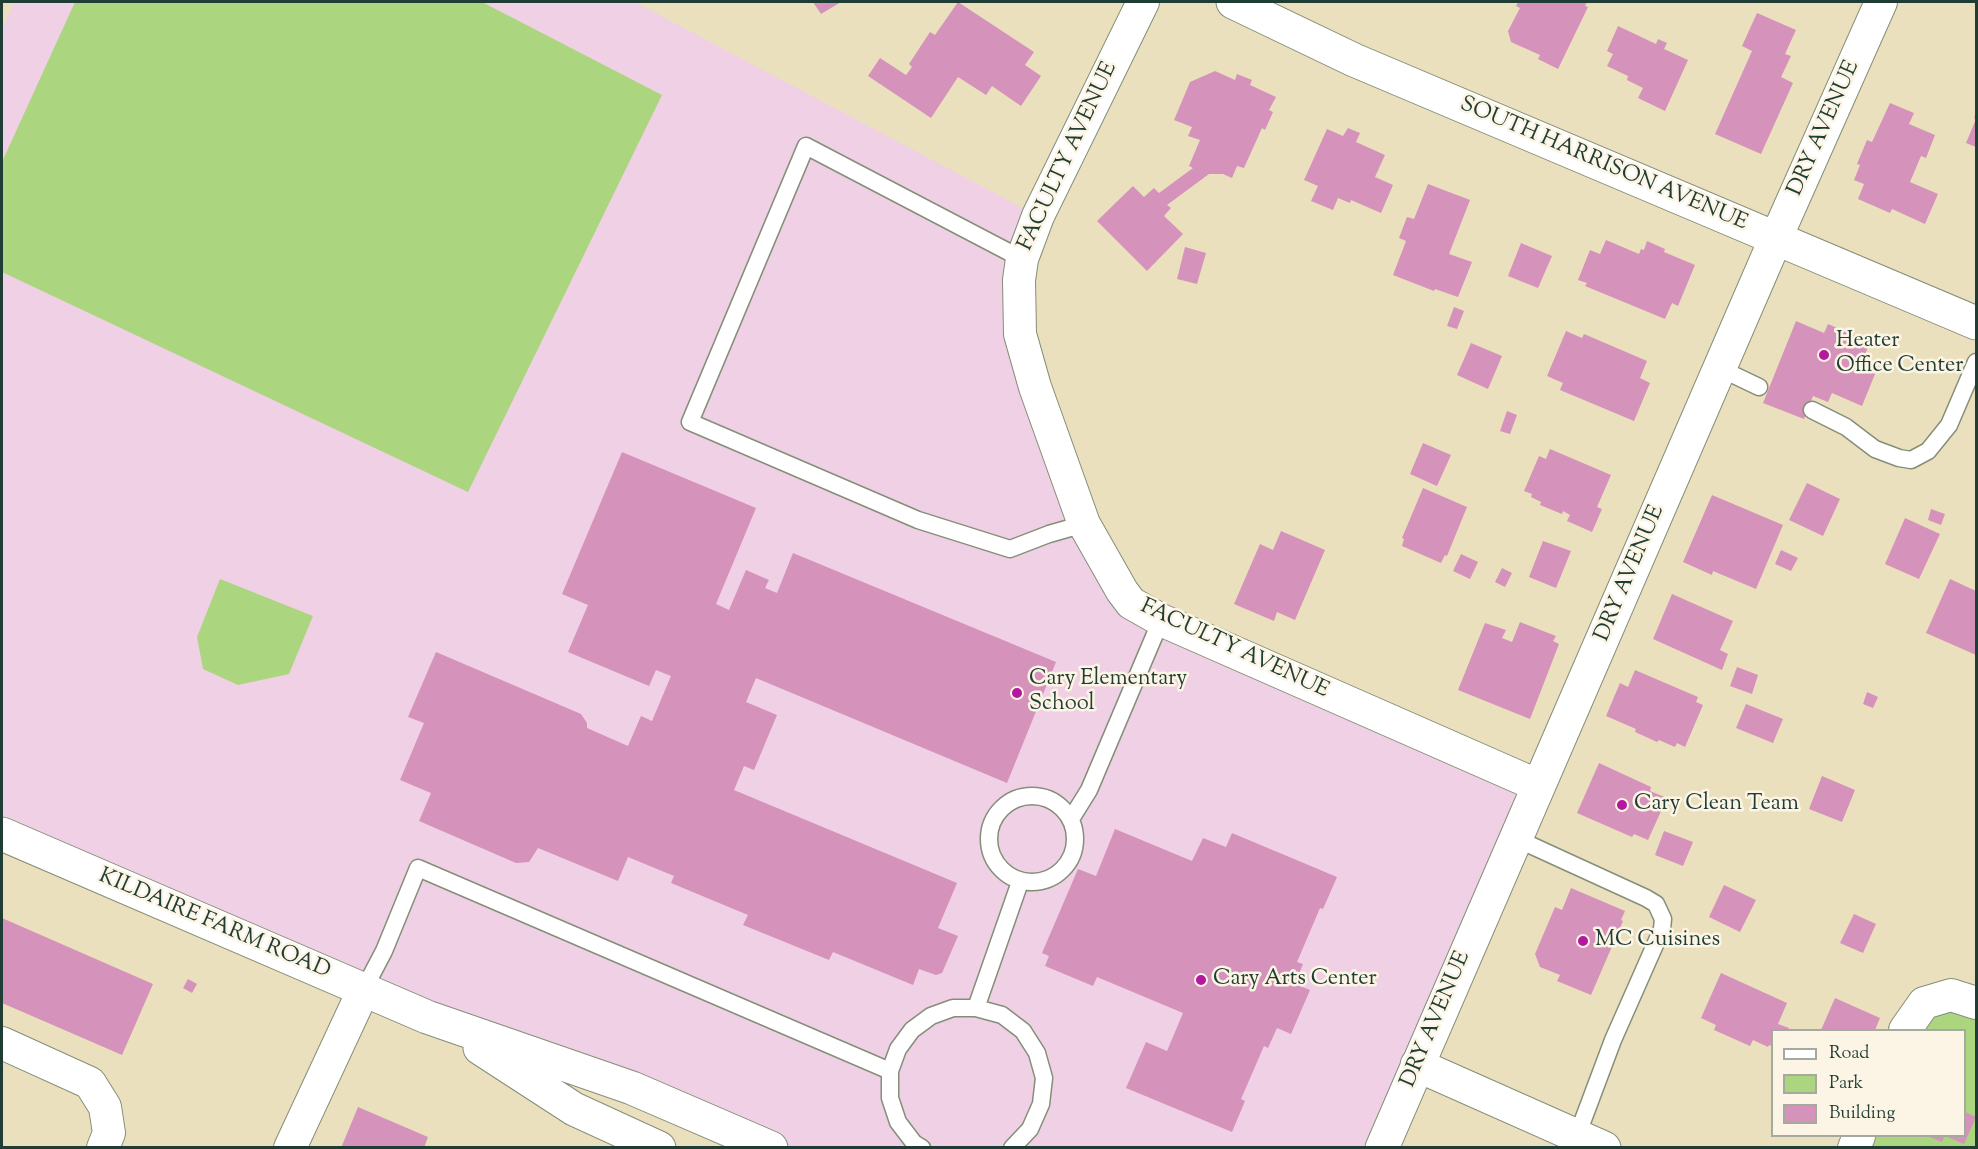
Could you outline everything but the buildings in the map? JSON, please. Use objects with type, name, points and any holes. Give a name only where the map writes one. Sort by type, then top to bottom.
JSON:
[{"type":"street","name":"FACULTY AVENUE","points":[[1143,2],[1042,207],[1022,259],[1018,310],[1020,334],[1035,387],[1084,524],[1131,603],[1161,620],[1539,786]]},
{"type":"street","name":"SOUTH HARRISON AVENUE","points":[[1233,2],[1354,60],[1977,323]]},
{"type":"street","name":"DRY AVENUE","points":[[1382,1148],[1719,368],[1881,2]]},
{"type":"street","name":"KILDAIRE FARM ROAD","points":[[2,834],[427,1017],[486,1051],[574,1109],[659,1148]]},
{"type":"street","points":[[290,1148],[364,988]]},
{"type":"street","points":[[1906,1029],[1924,1003],[1951,995],[1977,1003]]},
{"type":"street","name":"KILDAIRE FARM ROAD","points":[[427,1017],[632,1088],[771,1148]]},
{"type":"street","points":[[2,1043],[90,1083],[105,1107],[109,1133],[103,1148]]},
{"type":"street","points":[[1417,1065],[1591,1142]]},
{"type":"lane","points":[[1022,259],[806,146],[690,422],[918,520],[1010,549],[1084,524]]},
{"type":"lane","points":[[1812,410],[1846,427],[1875,449],[1911,460],[1928,451],[1949,425],[1977,362]]},
{"type":"lane","points":[[1719,368],[1759,387]]},
{"type":"lane","points":[[1071,819],[1089,790],[1161,620]]},
{"type":"lane","points":[[1037,795],[1051,800],[1071,819],[1075,833],[1074,848],[1069,861],[1060,872],[1035,883],[1020,882],[1007,876],[996,866],[990,852],[988,838],[991,824],[998,811],[1009,802],[1023,796],[1037,795]]},
{"type":"lane","points":[[1515,838],[1647,898],[1656,904],[1663,919],[1662,929],[1613,1040],[1591,1142]]},
{"type":"lane","points":[[364,988],[384,951],[418,868],[890,1071]]},
{"type":"lane","points":[[976,1008],[1020,882]]},
{"type":"lane","points":[[922,1148],[914,1143],[898,1122],[890,1098],[890,1071],[898,1049],[912,1029],[931,1016],[953,1008],[976,1008],[1002,1015],[1023,1031],[1037,1053],[1044,1078],[1041,1104],[1030,1129],[1012,1148]]},
{"type":"shaded area","points":[[14,2],[635,2],[1038,216],[1019,310],[1122,591],[1539,786],[1382,1148],[731,1147],[2,832],[2,29]]},
{"type":"green space","points":[[75,2],[482,2],[662,95],[468,492],[2,272],[2,162]]},
{"type":"green space","points":[[220,579],[313,616],[289,674],[238,685],[203,669],[197,637]]},
{"type":"green space","points":[[1934,1009],[1976,1014],[1976,1147],[1863,1148],[1868,1137],[1966,1137],[1966,1029],[1916,1029]]},
{"type":"place","name":"Heater Office Center","points":[[1824,355]]},
{"type":"place","name":"Cary Elementary School","points":[[1017,693]]},
{"type":"place","name":"Cary Clean Team","points":[[1622,805]]},
{"type":"place","name":"MC Cuisines","points":[[1583,941]]},
{"type":"place","name":"Cary Arts Center","points":[[1201,980]]}]
